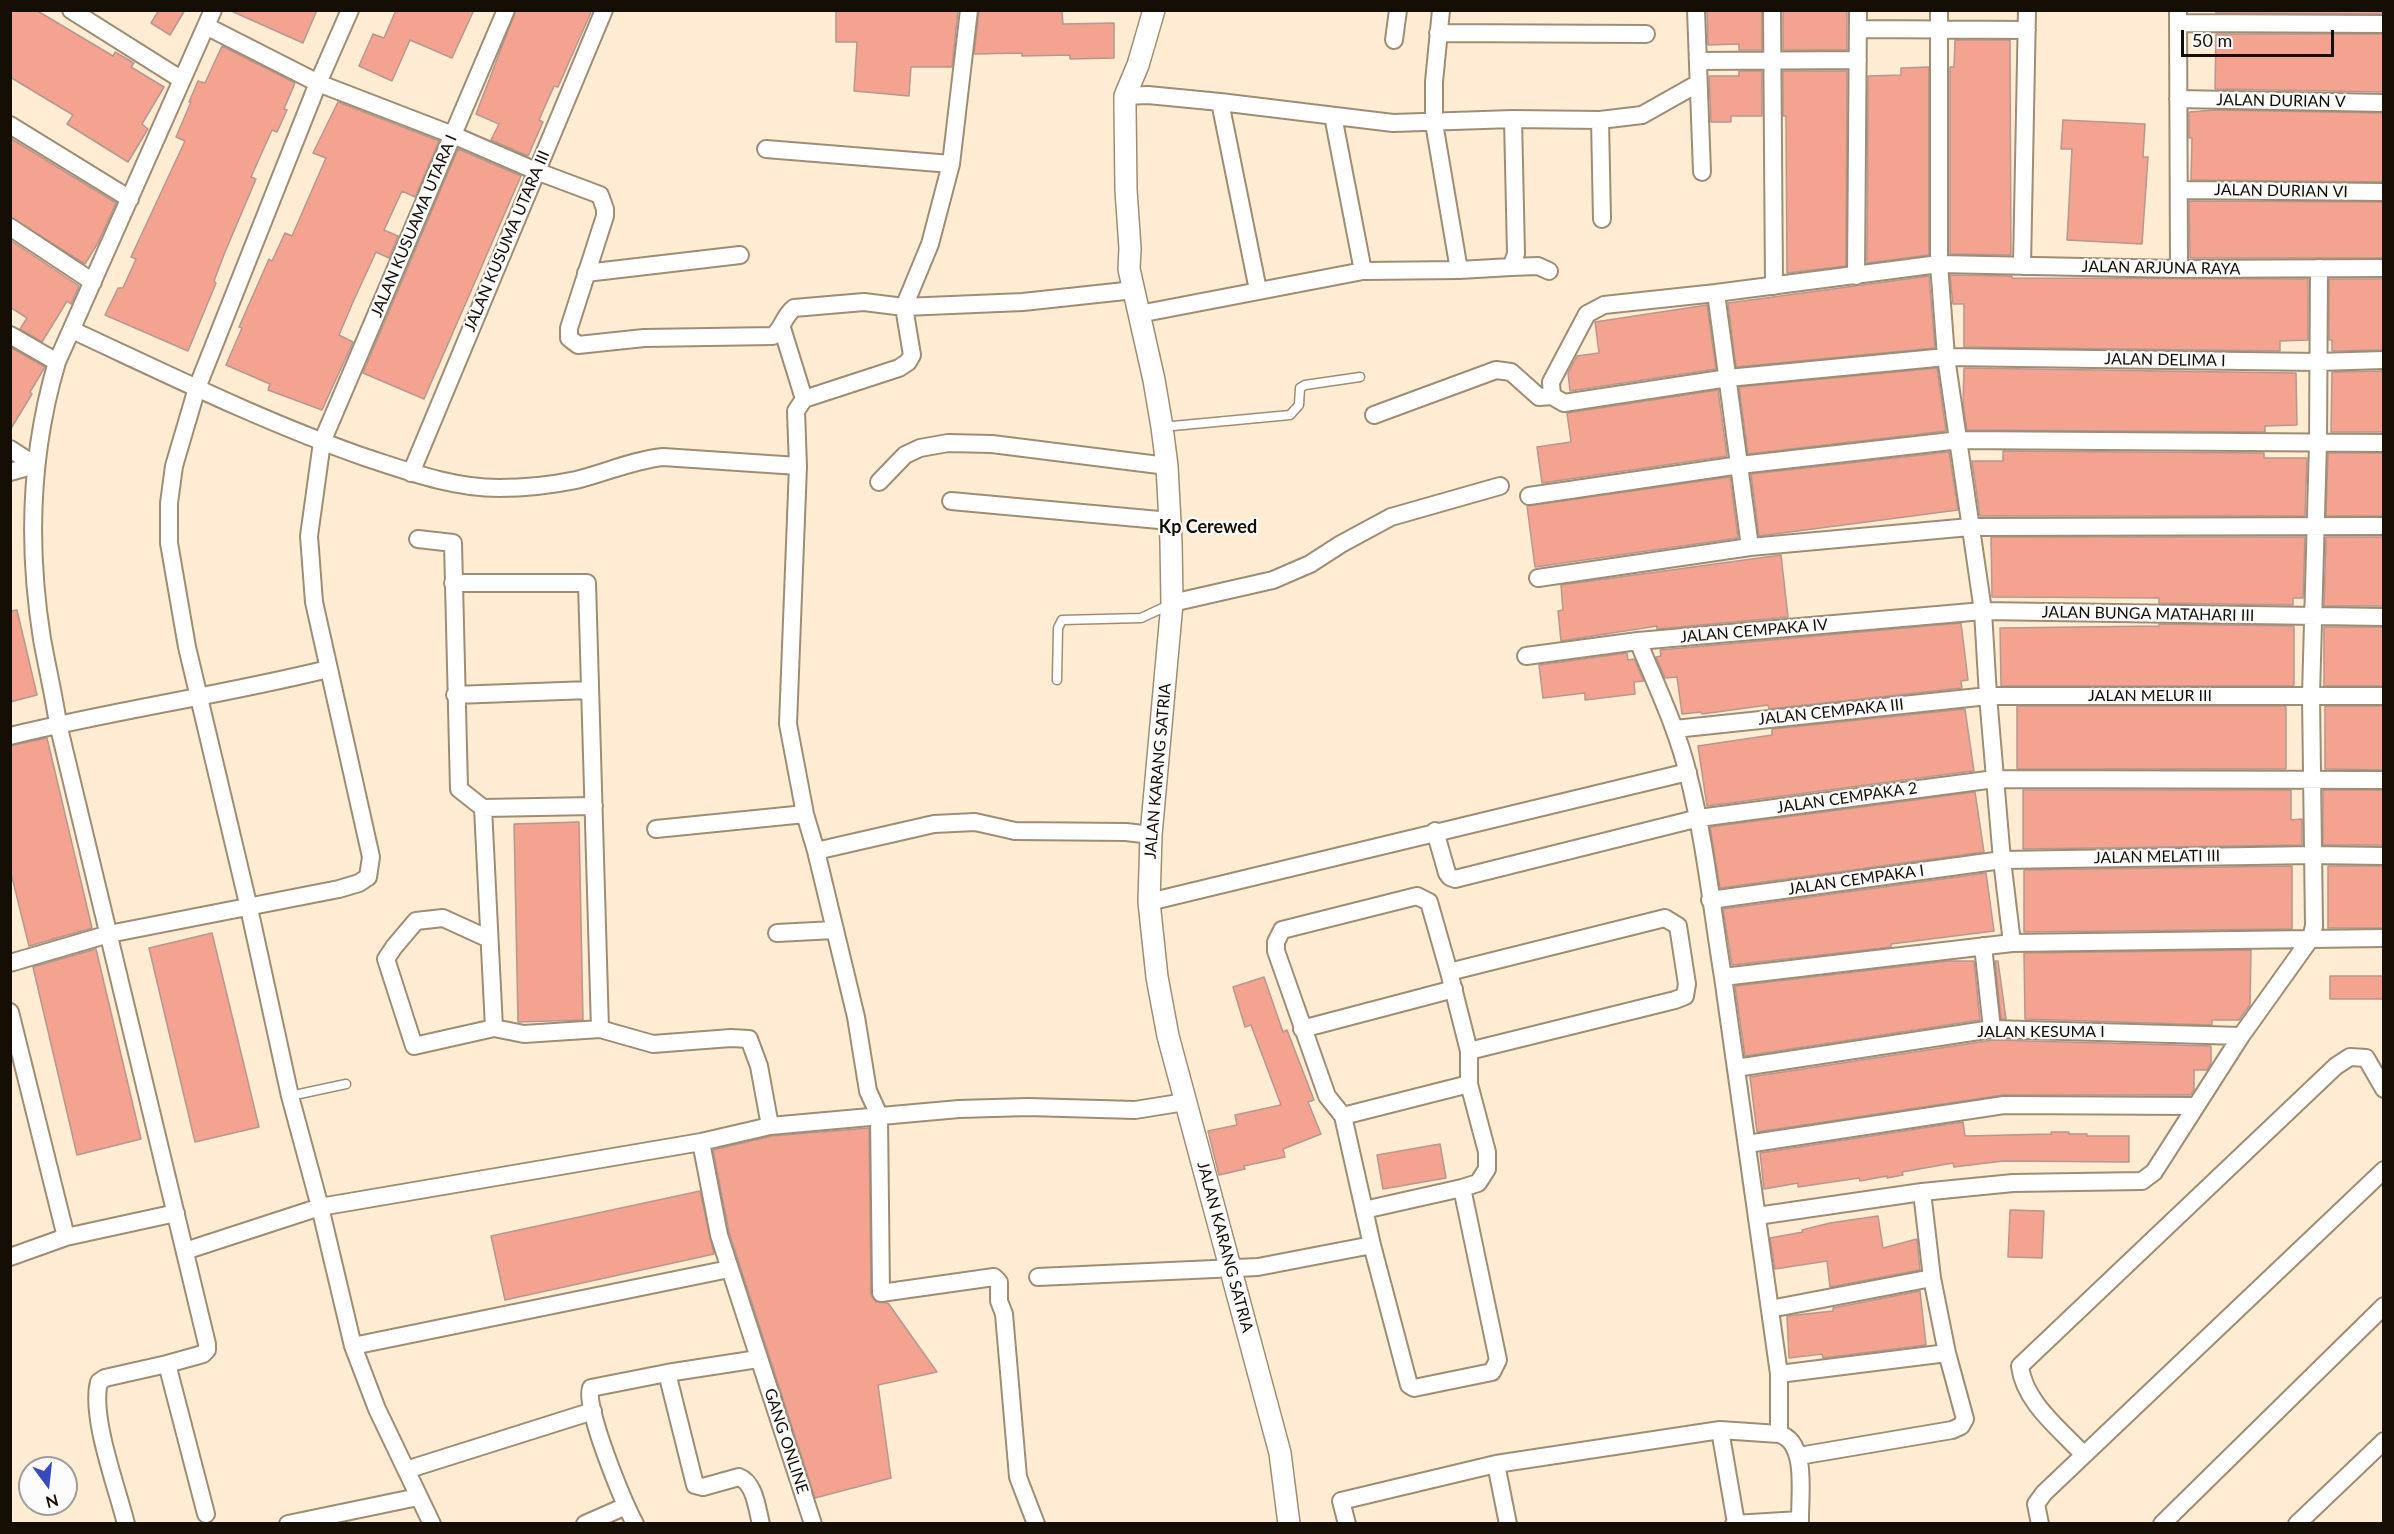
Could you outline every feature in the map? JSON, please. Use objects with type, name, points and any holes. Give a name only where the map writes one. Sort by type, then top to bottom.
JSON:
[{"type":"street","points":[[71,10],[182,80]]},
{"type":"street","points":[[350,10],[318,83],[197,388],[174,466],[169,503],[169,543],[187,647],[249,908],[290,1096],[320,1207],[353,1346],[377,1409],[432,1524]]},
{"type":"street","name":"JALAN KUSUAMA UTARA I","points":[[249,908],[339,889],[359,883],[368,877],[371,857],[314,602],[309,536],[322,442],[506,10]]},
{"type":"street","name":"JALAN KUSUMA UTARA III","points":[[411,473],[604,10]]},
{"type":"street","points":[[969,10],[951,164],[930,244],[904,307],[912,355],[908,362],[899,368],[804,399],[796,411],[798,466],[788,723],[804,814],[816,850],[856,1017],[868,1091],[879,1116],[881,1293],[994,1277],[999,1281],[999,1301],[1004,1314],[1018,1478],[1036,1524]]},
{"type":"street","name":"JALAN KARANG SATRIA","points":[[1154,10],[1138,65],[1125,96],[1129,269],[1162,427],[1170,521],[1172,603],[1151,835],[1149,902],[1157,976],[1168,1036],[1232,1267],[1280,1453],[1289,1524]]},
{"type":"street","points":[[1394,40],[1398,10]]},
{"type":"street","points":[[1441,10],[1434,82],[1434,123],[1459,270]]},
{"type":"street","points":[[1696,10],[1702,171]]},
{"type":"street","points":[[1772,10],[1774,286]]},
{"type":"street","points":[[1856,276],[1858,10]]},
{"type":"street","points":[[1939,10],[1939,264],[1946,357],[1960,440],[1983,610],[2002,860],[2013,943]]},
{"type":"street","points":[[2022,266],[2027,10]]},
{"type":"street","points":[[2179,269],[2178,17],[2384,24]]},
{"type":"street","points":[[126,1524],[105,1452],[96,1393],[99,1382],[105,1378],[203,1354],[207,1350],[58,724],[42,638],[34,566],[32,521],[35,465],[45,404],[57,362],[209,18],[318,83],[600,195],[603,201],[604,216],[568,328],[569,338],[578,345],[661,337],[773,336],[782,328],[786,315],[794,308],[864,302],[904,307],[1023,303],[1134,290]]},
{"type":"street","points":[[1858,29],[2026,30]]},
{"type":"street","points":[[1438,33],[1646,34]]},
{"type":"street","points":[[1698,61],[1858,60]]},
{"type":"street","points":[[1125,96],[1148,95],[1220,102],[1393,123],[1514,118],[1600,120],[1642,115],[1697,84]]},
{"type":"street","name":"JALAN DURIAN V","points":[[2178,99],[2384,103]]},
{"type":"street","points":[[1220,102],[1258,290]]},
{"type":"street","points":[[1334,116],[1363,270]]},
{"type":"street","points":[[1511,267],[1516,254],[1514,118]]},
{"type":"street","points":[[1600,120],[1602,219]]},
{"type":"street","points":[[10,125],[130,199]]},
{"type":"street","points":[[766,149],[951,164]]},
{"type":"street","name":"JALAN DURIAN VI","points":[[2179,190],[2384,192]]},
{"type":"street","points":[[10,227],[93,282]]},
{"type":"street","points":[[586,273],[740,255]]},
{"type":"street","name":"JALAN ARJUNA RAYA","points":[[1552,396],[1551,382],[1587,314],[1604,304],[1716,293],[1939,264],[2179,269],[2384,268]]},
{"type":"street","points":[[1139,314],[1363,270],[1459,270],[1538,266],[1549,271]]},
{"type":"street","points":[[1757,1216],[1922,1192],[2013,1183],[2142,1181],[2154,1172],[2194,1106],[2311,938],[2314,926],[2311,695],[2318,443],[2319,268]]},
{"type":"street","points":[[1716,293],[1750,547]]},
{"type":"street","points":[[782,328],[804,399]]},
{"type":"street","points":[[72,330],[197,388],[322,442],[411,473],[456,484],[502,488],[574,480],[645,459],[663,457],[798,466]]},
{"type":"street","points":[[10,335],[57,362]]},
{"type":"street","name":"JALAN DELIMA I","points":[[1374,415],[1496,370],[1511,372],[1539,398],[1552,396],[1564,403],[1728,378],[1946,357],[2318,362],[2384,360]]},
{"type":"street","points":[[1529,496],[1740,465],[1960,440],[2384,443]]},
{"type":"street","points":[[879,482],[905,455],[920,448],[948,443],[992,444],[1167,466]]},
{"type":"street","points":[[10,449],[35,465]]},
{"type":"street","points":[[10,472],[35,465]]},
{"type":"street","points":[[1172,603],[1273,580],[1310,564],[1391,517],[1500,486]]},
{"type":"street","points":[[951,501],[1170,521]]},
{"type":"street","points":[[1538,578],[1750,547],[1970,527],[2384,526]]},
{"type":"street","points":[[418,539],[453,543],[459,789],[483,808],[594,806]]},
{"type":"street","points":[[453,583],[587,582],[600,1029]]},
{"type":"street","name":"JALAN BUNGA MATAHARI III","points":[[1983,610],[2384,617]]},
{"type":"street","name":"JALAN CEMPAKA IV","points":[[1526,656],[1638,641],[1983,610]]},
{"type":"street","points":[[1638,641],[1675,729],[1699,818],[1779,1374],[1779,1434]]},
{"type":"street","points":[[10,736],[58,724],[328,669]]},
{"type":"street","points":[[455,695],[589,690]]},
{"type":"street","name":"JALAN MELUR III","points":[[1988,696],[2384,696]]},
{"type":"street","name":"JALAN CEMPAKA III","points":[[1675,729],[1988,696]]},
{"type":"street","points":[[1149,902],[1435,831],[1688,772]]},
{"type":"street","name":"JALAN CEMPAKA 2","points":[[1435,831],[1447,873],[1450,878],[1455,879],[1699,818],[1995,778],[2384,780]]},
{"type":"street","points":[[483,808],[494,1028]]},
{"type":"street","points":[[656,829],[804,814]]},
{"type":"street","points":[[816,850],[934,824],[975,822],[1015,831],[1126,832],[1151,835]]},
{"type":"street","name":"JALAN MELATI III","points":[[2002,860],[2384,856]]},
{"type":"street","name":"JALAN CEMPAKA I","points":[[1710,900],[2002,860]]},
{"type":"street","points":[[1364,1210],[1478,1183],[1486,1169],[1487,1152],[1469,1084],[1469,1051],[1454,989],[1429,902],[1417,896],[1282,930],[1276,942],[1276,951],[1327,1096],[1343,1116],[1364,1210],[1372,1245],[1409,1385],[1420,1388],[1492,1372],[1498,1360],[1462,1188]]},
{"type":"street","points":[[10,963],[109,934],[249,908]]},
{"type":"street","points":[[489,939],[443,918],[416,921],[394,947],[386,960],[414,1046],[494,1028],[524,1034],[600,1029],[653,1044],[730,1038],[749,1039],[759,1066],[770,1126]]},
{"type":"street","points":[[1449,972],[1665,918],[1678,926],[1687,984],[1685,996],[1469,1051]]},
{"type":"street","points":[[777,933],[834,930]]},
{"type":"street","points":[[1723,977],[2013,943],[2384,938]]},
{"type":"street","points":[[1983,946],[1992,1029]]},
{"type":"street","points":[[1302,1029],[1454,989]]},
{"type":"street","points":[[10,1012],[66,1237]]},
{"type":"street","name":"JALAN KESUMA I","points":[[1736,1068],[1992,1029],[2241,1036]]},
{"type":"street","points":[[2084,1455],[2027,1392],[2021,1379],[2020,1366],[2336,1066],[2350,1057],[2366,1058],[2384,1089]]},
{"type":"street","points":[[1343,1116],[1469,1084]]},
{"type":"street","points":[[185,1251],[320,1207],[701,1142],[770,1126],[879,1116],[1028,1107],[1135,1110],[1185,1102]]},
{"type":"street","points":[[1747,1144],[2004,1105],[2194,1106]]},
{"type":"street","name":"GANG ONLINE","points":[[701,1142],[712,1208],[729,1269],[813,1524]]},
{"type":"street","points":[[2040,1524],[2036,1504],[2040,1499],[2384,1170]]},
{"type":"street","points":[[1799,1456],[1952,1430],[1961,1426],[1965,1419],[1947,1353],[1932,1278],[1922,1192]]},
{"type":"street","points":[[10,1257],[66,1237],[176,1213]]},
{"type":"street","points":[[1038,1277],[1258,1267],[1372,1245]]},
{"type":"street","points":[[353,1346],[729,1269]]},
{"type":"street","points":[[1770,1309],[1932,1278]]},
{"type":"street","points":[[2162,1524],[2384,1306]]},
{"type":"street","points":[[1779,1374],[1947,1353]]},
{"type":"street","points":[[635,1524],[626,1506],[593,1411],[589,1393],[591,1388],[758,1359]]},
{"type":"street","points":[[167,1364],[206,1514]]},
{"type":"street","points":[[667,1373],[695,1485],[703,1487],[739,1477],[743,1478],[752,1489],[762,1524]]},
{"type":"street","points":[[406,1470],[593,1411]]},
{"type":"street","points":[[1347,1524],[1341,1501],[1496,1464],[1720,1430],[1779,1434],[1793,1442],[1799,1456],[1800,1522],[1735,1523],[1720,1430]]},
{"type":"street","points":[[2297,1524],[2384,1441]]},
{"type":"street","points":[[1496,1464],[1508,1524]]},
{"type":"street","points":[[288,1524],[418,1497]]},
{"type":"street","points":[[585,1524],[626,1506]]},
{"type":"lane","points":[[1162,427],[1290,415],[1299,405],[1300,388],[1305,385],[1360,377]]},
{"type":"lane","points":[[1057,680],[1058,628],[1062,620],[1141,618],[1172,603]]},
{"type":"lane","points":[[290,1096],[346,1084]]},
{"type":"building","points":[[10,10],[36,10],[113,56],[115,52],[134,63],[131,67],[164,87],[142,124],[148,129],[128,162],[67,124],[73,115],[10,77]]},
{"type":"building","points":[[159,10],[185,10],[170,35],[151,23]]},
{"type":"building","points":[[229,10],[317,10],[303,43]]},
{"type":"building","points":[[396,10],[474,10],[452,58],[410,40],[392,81],[359,66],[373,34],[384,38]]},
{"type":"building","points":[[516,10],[592,10],[558,87],[554,86],[539,120],[543,122],[528,156],[491,140],[499,124],[476,114]]},
{"type":"building","points":[[836,10],[958,10],[952,67],[911,67],[909,96],[854,91],[857,42],[836,42]]},
{"type":"building","points":[[979,10],[1062,10],[1063,24],[1114,23],[1114,58],[1070,59],[1070,55],[1022,56],[1022,53],[974,54]]},
{"type":"building","points":[[1762,10],[1762,50],[1739,50],[1739,44],[1708,45],[1707,11]]},
{"type":"building","points":[[1783,10],[1847,10],[1847,50],[1783,50]]},
{"type":"building","points":[[2216,10],[2384,11],[2383,14],[2216,13]]},
{"type":"building","points":[[2216,34],[2383,34],[2383,92],[2215,89]]},
{"type":"building","points":[[1955,40],[2010,40],[2011,255],[1950,254],[1950,67],[1954,67]]},
{"type":"building","points":[[222,46],[295,83],[284,109],[287,110],[277,132],[272,130],[251,177],[256,179],[225,252],[214,281],[216,283],[188,351],[105,315],[118,288],[123,288],[136,259],[131,257],[185,141],[176,137],[198,81],[205,83]]},
{"type":"building","points":[[1929,67],[1929,255],[1867,263],[1868,76],[1901,75],[1901,68]]},
{"type":"building","points":[[1739,71],[1762,71],[1762,116],[1731,116],[1731,122],[1711,122],[1709,76],[1739,76]]},
{"type":"building","points":[[1783,71],[1847,71],[1846,266],[1787,273],[1786,116],[1783,116]]},
{"type":"building","points":[[338,102],[439,141],[415,197],[402,191],[384,230],[398,236],[389,258],[376,252],[353,302],[339,335],[353,342],[322,410],[268,390],[270,384],[226,365],[242,328],[239,327],[269,259],[272,261],[285,233],[292,236],[326,158],[313,153]]},
{"type":"building","points":[[2215,110],[2384,113],[2384,182],[2191,180],[2192,138],[2189,138],[2189,112]]},
{"type":"building","points":[[2063,120],[2145,124],[2143,157],[2148,157],[2142,244],[2067,240],[2072,149],[2061,149]]},
{"type":"building","points":[[10,138],[116,203],[98,243],[85,264],[10,217]]},
{"type":"building","points":[[458,149],[521,176],[424,399],[363,373]]},
{"type":"building","points":[[2189,201],[2384,202],[2384,258],[2190,258]]},
{"type":"building","points":[[10,240],[79,286],[71,304],[67,301],[42,342],[20,329],[27,318],[10,307]]},
{"type":"building","points":[[1950,275],[2012,276],[2012,278],[2308,279],[2308,340],[2280,341],[2280,351],[1964,347],[1964,304],[1953,304]]},
{"type":"building","points":[[1929,276],[1935,348],[1736,367],[1728,303]]},
{"type":"building","points":[[2329,279],[2384,279],[2384,350],[2332,351],[2332,340],[2329,340]]},
{"type":"building","points":[[1707,305],[1716,369],[1570,391],[1568,373],[1577,356],[1599,353],[1595,322]]},
{"type":"building","points":[[10,347],[45,367],[10,430]]},
{"type":"building","points":[[1937,368],[1946,431],[1748,454],[1739,387]]},
{"type":"building","points":[[1964,368],[2296,373],[2297,425],[2265,426],[2265,432],[1967,430],[1963,404]]},
{"type":"building","points":[[2384,371],[2384,432],[2331,432],[2332,372]]},
{"type":"building","points":[[1718,390],[1727,456],[1542,483],[1537,447],[1571,442],[1567,413]]},
{"type":"building","points":[[2003,451],[2264,453],[2264,458],[2307,458],[2305,516],[1980,516],[1972,461],[2003,461]]},
{"type":"building","points":[[1949,452],[1958,510],[1759,536],[1751,474]]},
{"type":"building","points":[[2328,453],[2384,453],[2384,516],[2326,516]]},
{"type":"building","points":[[1730,477],[1738,538],[1535,567],[1527,506]]},
{"type":"building","points":[[1991,537],[2305,537],[2303,598],[2293,598],[2293,605],[2159,603],[2159,598],[1992,597]]},
{"type":"building","points":[[2326,537],[2384,537],[2384,606],[2324,606]]},
{"type":"building","points":[[1781,555],[1788,617],[1657,629],[1657,626],[1561,641],[1558,611],[1563,610],[1561,585]]},
{"type":"building","points":[[17,610],[37,695],[10,702],[10,611]]},
{"type":"building","points":[[1961,623],[1968,680],[1961,681],[1962,688],[1769,709],[1768,705],[1702,714],[1701,712],[1682,714],[1677,677],[1665,678],[1656,657],[1661,656],[1660,650]]},
{"type":"building","points":[[2159,624],[2294,626],[2294,686],[2001,686],[2000,628],[2159,626]]},
{"type":"building","points":[[2324,627],[2384,627],[2384,686],[2324,686]]},
{"type":"building","points":[[1627,653],[1628,660],[1634,659],[1644,681],[1634,682],[1635,694],[1585,700],[1585,693],[1543,698],[1539,665]]},
{"type":"building","points":[[2017,706],[2286,706],[2286,769],[2017,769]]},
{"type":"building","points":[[2325,706],[2384,706],[2384,770],[2325,769]]},
{"type":"building","points":[[1965,709],[1974,771],[1707,806],[1698,746],[1772,735],[1772,729]]},
{"type":"building","points":[[47,738],[92,928],[29,946],[10,869],[10,746]]},
{"type":"building","points":[[2023,790],[2291,790],[2291,820],[2302,819],[2302,845],[2023,849]]},
{"type":"building","points":[[2323,790],[2384,790],[2384,845],[2323,845]]},
{"type":"building","points":[[1975,792],[1984,852],[1720,888],[1710,827]]},
{"type":"building","points":[[579,822],[583,1020],[518,1022],[514,824]]},
{"type":"building","points":[[2292,866],[2292,929],[2024,932],[2024,870]]},
{"type":"building","points":[[2328,866],[2384,866],[2384,928],[2328,928]]},
{"type":"building","points":[[1986,873],[1994,931],[1891,944],[1891,947],[1732,965],[1723,909]]},
{"type":"building","points":[[212,933],[259,1127],[195,1142],[149,948]]},
{"type":"building","points":[[96,949],[141,1139],[77,1155],[33,967]]},
{"type":"building","points":[[2251,950],[2250,1005],[2239,1020],[2212,1020],[2212,1025],[2025,1019],[2024,953]]},
{"type":"building","points":[[1949,961],[1974,961],[1980,1020],[1745,1056],[1735,986]]},
{"type":"building","points":[[1995,961],[1998,961],[2006,1019],[2001,1019]]},
{"type":"building","points":[[2330,976],[2384,976],[2384,999],[2330,999]]},
{"type":"building","points":[[1264,977],[1283,1032],[1287,1030],[1314,1100],[1308,1102],[1321,1134],[1283,1149],[1285,1157],[1244,1166],[1245,1169],[1219,1175],[1208,1131],[1237,1125],[1235,1115],[1281,1105],[1251,1025],[1245,1027],[1233,987]]},
{"type":"building","points":[[1993,1040],[2211,1046],[2211,1063],[2207,1070],[2194,1070],[2194,1090],[2190,1095],[2003,1095],[1757,1132],[1750,1077]]},
{"type":"building","points":[[1963,1122],[1965,1136],[2069,1132],[2069,1134],[2087,1134],[2087,1136],[2129,1136],[2129,1162],[2003,1161],[1954,1167],[1953,1163],[1902,1172],[1903,1175],[1887,1178],[1887,1176],[1860,1181],[1859,1178],[1798,1187],[1798,1183],[1764,1189],[1760,1153]]},
{"type":"building","points":[[869,1128],[871,1294],[876,1302],[888,1303],[937,1372],[878,1385],[891,1478],[815,1498],[729,1232],[713,1150],[772,1136]]},
{"type":"building","points":[[1440,1144],[1446,1178],[1383,1189],[1377,1155]]},
{"type":"building","points":[[700,1191],[714,1254],[505,1300],[491,1236]]},
{"type":"building","points":[[2010,1210],[2044,1211],[2042,1258],[2008,1257]]},
{"type":"building","points":[[1878,1216],[1883,1248],[1917,1239],[1920,1270],[1830,1287],[1827,1261],[1775,1269],[1770,1238],[1803,1232],[1802,1230],[1830,1223]]},
{"type":"building","points":[[1920,1291],[1926,1345],[1823,1358],[1822,1354],[1789,1358],[1787,1316],[1833,1311],[1833,1308]]},
{"type":"district","name":"Kp Cerewed","points":[[1208,527]]}]
